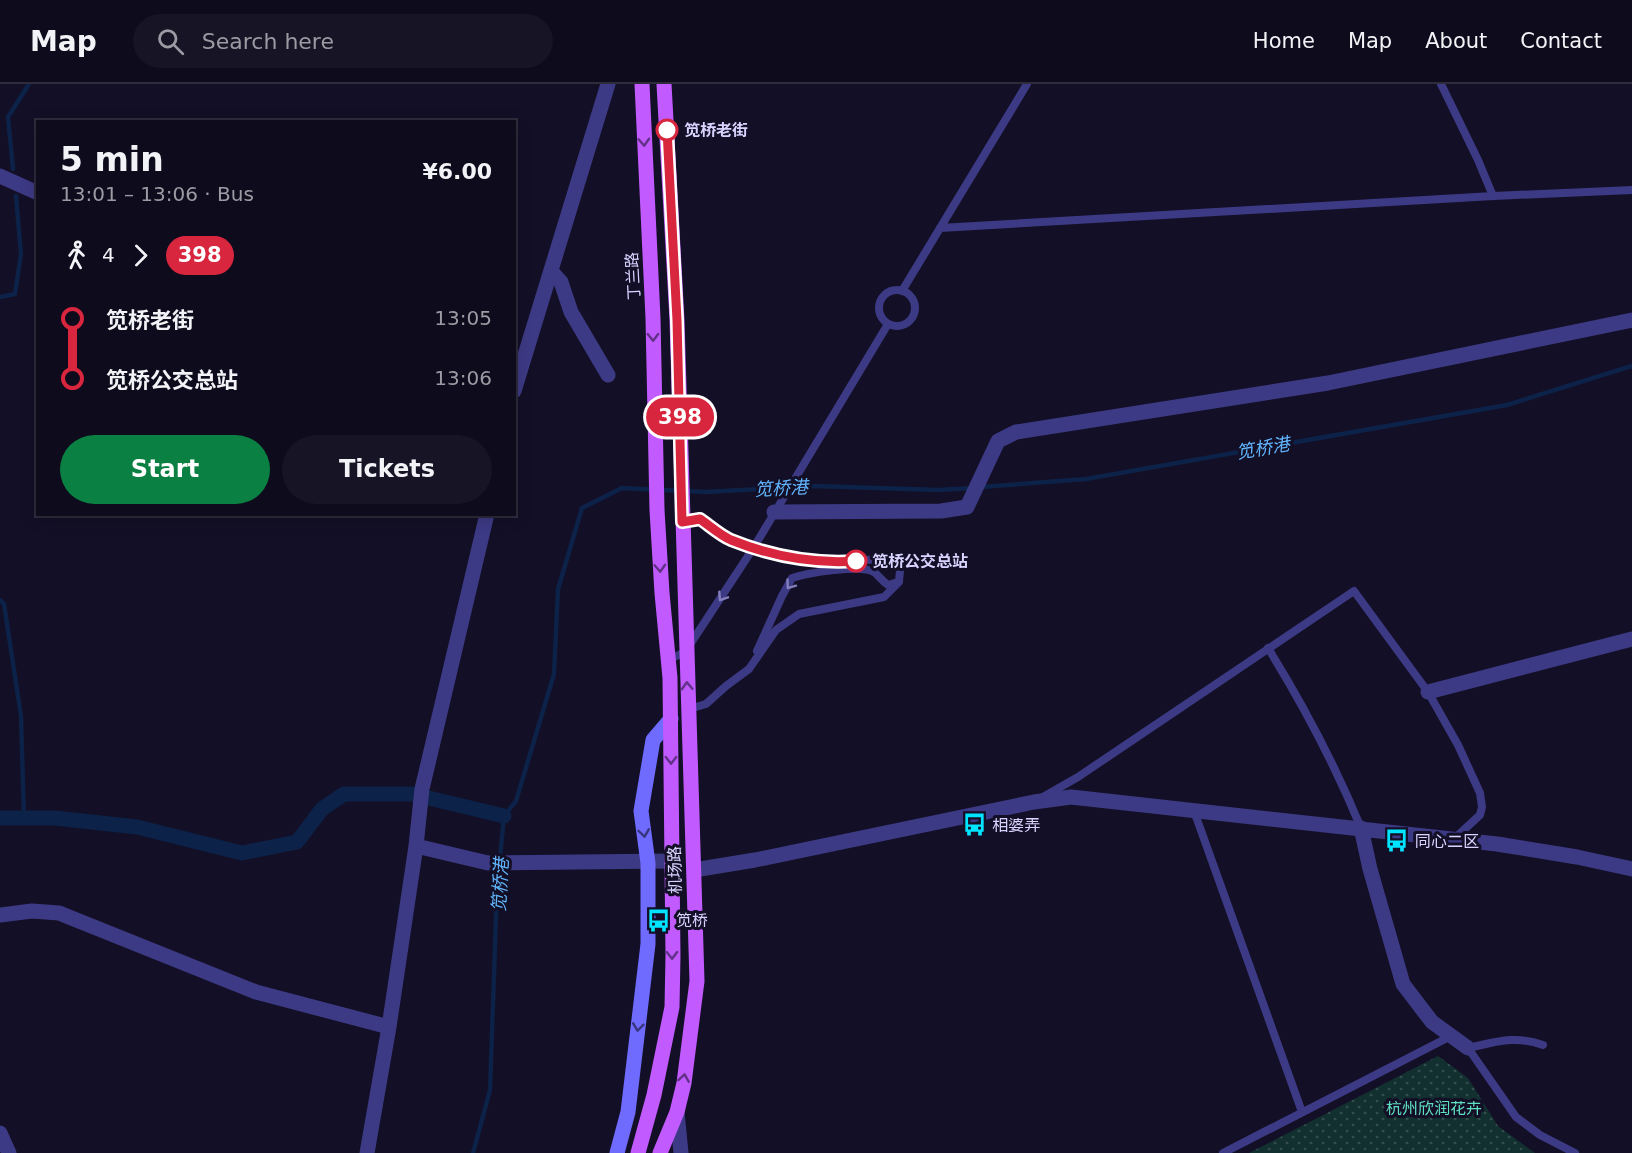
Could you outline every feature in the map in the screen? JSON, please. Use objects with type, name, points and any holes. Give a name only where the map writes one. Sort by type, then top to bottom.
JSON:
[{"type":"main road","name":"丁兰路","points":[[642,84],[653,318],[657,510],[668,660]]},
{"type":"main road","points":[[664,84],[672,215],[685,652]]},
{"type":"main road","name":"机场路","points":[[660,1153],[677,1112],[684,1083],[697,981],[685,652]]},
{"type":"main road","name":"机场路","points":[[638,1153],[654,1095],[672,1007],[671,719],[668,660]]},
{"type":"main road","name":"机场路","points":[[617,1153],[628,1112],[648,944],[648,862],[641,812],[653,740],[671,719]]},
{"type":"street","points":[[516,385],[608,84]]},
{"type":"street","points":[[0,176],[36,192]]},
{"type":"street","points":[[551,271],[561,282],[571,312],[608,375]]},
{"type":"street","points":[[777,508],[941,511],[967,507],[998,441],[1016,432],[1328,383],[1632,320]]},
{"type":"street","points":[[367,1153],[389,1027],[422,795],[487,516]]},
{"type":"street","points":[[1428,692],[1632,639]]},
{"type":"street","points":[[694,870],[755,860],[1034,802],[1071,797],[1454,839],[1554,853],[1632,869]]},
{"type":"street","points":[[1361,828],[1403,984],[1432,1022],[1468,1048]]},
{"type":"street","points":[[416,846],[493,863],[509,864],[672,861]]},
{"type":"street","points":[[0,915],[32,911],[59,913],[256,993],[389,1027]]},
{"type":"street","points":[[677,1112],[681,1153]]},
{"type":"street","points":[[0,1134],[9,1153]]},
{"type":"lane","points":[[902,291],[1027,84]]},
{"type":"lane","points":[[1441,84],[1493,195]]},
{"type":"lane","points":[[940,228],[1493,195],[1632,190]]},
{"type":"lane","points":[[902,291],[912,298],[914,315],[906,324],[900,326],[888,324],[880,316],[882,299],[891,292],[902,291]]},
{"type":"lane","points":[[668,660],[685,652],[754,548],[888,324]]},
{"type":"lane","points":[[682,514],[700,519],[729,539],[792,558],[828,563],[892,558],[900,570],[899,582],[884,597],[799,614],[776,630],[749,669],[706,704],[688,710]]},
{"type":"lane","points":[[749,669],[792,578],[806,573],[864,569],[875,573],[888,585],[899,582]]},
{"type":"lane","points":[[1034,802],[1078,777],[1354,591],[1428,692],[1458,745],[1480,793],[1482,807],[1480,815],[1454,839]]},
{"type":"lane","points":[[1268,648],[1306,710],[1361,828]]},
{"type":"lane","points":[[1193,810],[1302,1112]]},
{"type":"lane","points":[[1223,1153],[1450,1036]]},
{"type":"lane","points":[[1543,1045],[1528,1040],[1509,1039],[1468,1048],[1516,1117],[1540,1135],[1575,1153]]},
{"type":"green space","name":"杭州欣润花卉","points":[[1438,1056],[1468,1078],[1498,1126],[1535,1153],[1249,1153]]},
{"type":"waterway","points":[[13,169],[8,117],[29,84]]},
{"type":"waterway","points":[[0,297],[15,294],[21,254],[16,196]]},
{"type":"waterway","name":"笕桥港","points":[[981,487],[1086,479],[1507,405],[1632,366]]},
{"type":"waterway","name":"笕桥港","points":[[473,1153],[490,1090],[497,888],[504,816],[516,801],[554,674],[558,589],[582,508],[622,488],[706,492],[815,486],[939,490],[973,488]]},
{"type":"waterway","points":[[0,600],[4,604],[21,716],[24,818]]},
{"type":"waterway","points":[[0,818],[55,818],[137,827],[242,853],[297,842],[322,809],[344,794],[412,794],[504,816]]},
{"type":"bus line","name":"398","points":[[667,130],[677,320],[682,522],[700,519],[729,539],[792,558],[828,563],[856,561]]},
{"type":"place","name":"笕桥老街","points":[[667,130]]},
{"type":"place","name":"笕桥公交总站","points":[[856,561]]},
{"type":"place","name":"相婆弄","points":[[974,825]]},
{"type":"place","name":"同心二区","points":[[1397,841]]},
{"type":"place","name":"笕桥","points":[[658,920]]}]
